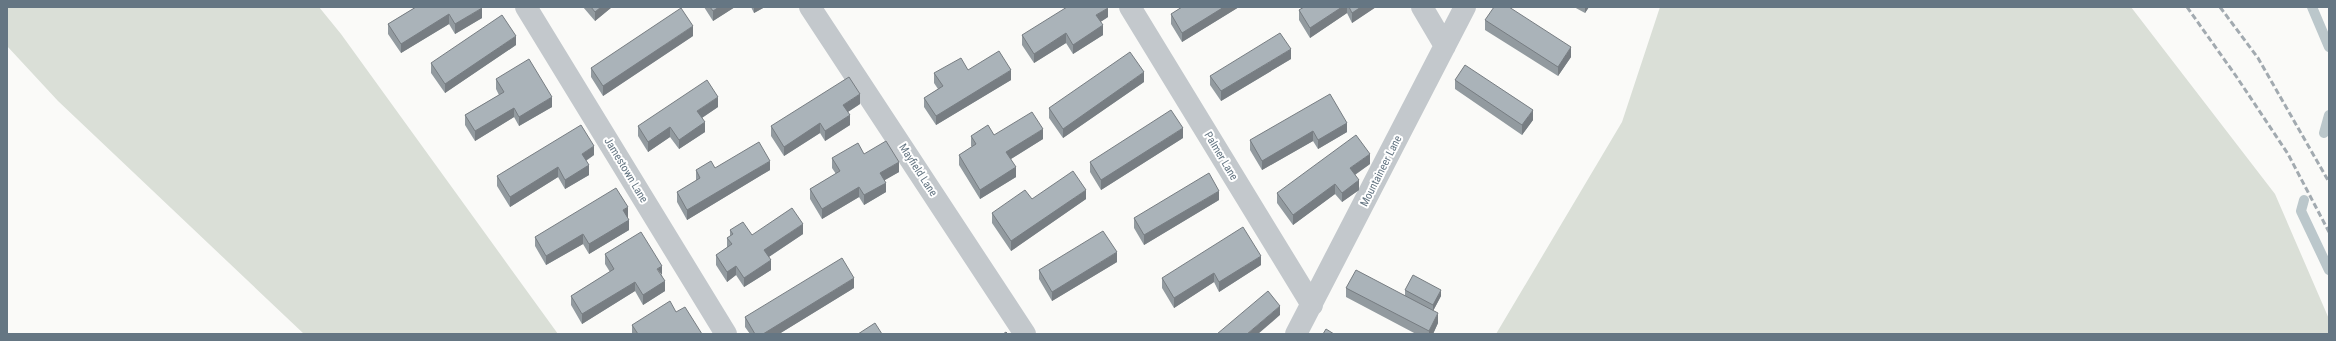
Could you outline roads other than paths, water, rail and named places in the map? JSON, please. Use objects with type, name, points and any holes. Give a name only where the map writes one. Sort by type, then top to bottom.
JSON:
[{"type":"street","name":"Jamestown Lane","points":[[526,7],[726,334]]},
{"type":"street","name":"Mayfield Lane","points":[[810,7],[1025,334]]},
{"type":"street","name":"Palmer Lane","points":[[1130,7],[1312,305]]},
{"type":"street","points":[[1422,7],[1445,46]]},
{"type":"street","name":"Mountaineer Lane","points":[[1296,334],[1465,7]]},
{"type":"waterway","points":[[2312,7],[2329,47]]},
{"type":"waterway","points":[[2324,133],[2329,115]]},
{"type":"waterway","points":[[2304,200],[2301,211],[2329,270]]},
{"type":"railway","points":[[2187,7],[2236,76],[2288,154],[2329,232]]},
{"type":"railway","points":[[2220,7],[2258,58],[2329,182]]}]
